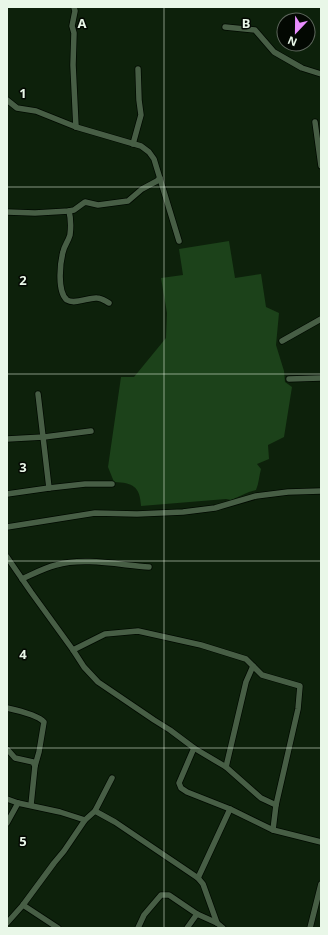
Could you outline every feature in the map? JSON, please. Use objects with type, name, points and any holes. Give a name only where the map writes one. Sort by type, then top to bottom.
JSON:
[{"type":"street","points":[[74,7],[75,11],[72,26],[72,65],[76,127]]},
{"type":"street","points":[[225,27],[255,30],[274,52],[302,68],[321,74]]},
{"type":"street","points":[[133,144],[141,115],[138,69]]},
{"type":"street","points":[[7,100],[18,108],[45,114],[76,127],[141,146],[149,152],[154,159],[179,241]]},
{"type":"street","points":[[314,122],[321,166]]},
{"type":"street","points":[[7,212],[35,213],[69,211],[74,210],[85,202],[98,205],[128,201],[142,189],[156,182],[160,178]]},
{"type":"street","points":[[69,211],[71,218],[70,235],[63,251],[61,265],[62,293],[72,302],[96,298],[103,299],[109,303]]},
{"type":"street","points":[[282,341],[321,319]]},
{"type":"street","points":[[288,379],[321,378]]},
{"type":"street","points":[[38,394],[49,488]]},
{"type":"street","points":[[7,439],[44,437],[91,431]]},
{"type":"street","points":[[7,494],[85,484],[112,484]]},
{"type":"street","points":[[7,527],[95,513],[137,514],[215,508],[256,496],[288,492],[321,491]]},
{"type":"street","points":[[7,557],[84,667],[98,682],[170,730],[194,748],[226,767],[261,798],[276,805]]},
{"type":"street","points":[[22,580],[47,568],[68,562],[149,567]]},
{"type":"street","points":[[73,650],[105,634],[138,631],[201,644],[246,659],[262,675],[300,686],[298,709],[276,805],[273,830]]},
{"type":"street","points":[[226,767],[246,682],[253,666]]},
{"type":"street","points":[[7,708],[36,717],[44,722],[35,766],[31,805]]},
{"type":"street","points":[[194,748],[179,783],[181,788],[195,796],[230,809],[273,830],[321,842]]},
{"type":"street","points":[[8,750],[15,758],[29,760],[33,762],[35,766]]},
{"type":"street","points":[[7,923],[23,905],[64,851],[85,820],[95,811],[112,778]]},
{"type":"street","points":[[7,799],[18,803],[60,812],[85,820]]},
{"type":"street","points":[[7,814],[18,803]]},
{"type":"street","points":[[7,823],[18,803]]},
{"type":"street","points":[[198,878],[230,809]]},
{"type":"street","points":[[95,811],[115,822],[198,878],[203,884],[217,923]]},
{"type":"street","points":[[310,928],[321,884]]},
{"type":"street","points":[[138,928],[144,915],[161,895],[169,896],[197,914],[217,923],[223,928]]},
{"type":"street","points":[[23,905],[58,928]]},
{"type":"street","points":[[187,928],[197,914]]},
{"type":"green space","points":[[229,241],[235,278],[261,274],[266,307],[279,313],[276,345],[284,371],[285,382],[292,387],[284,437],[268,445],[269,459],[257,464],[261,469],[256,490],[231,500],[226,499],[141,506],[137,490],[126,483],[114,482],[108,467],[121,377],[134,377],[166,338],[167,313],[161,278],[183,275],[179,249]]}]
